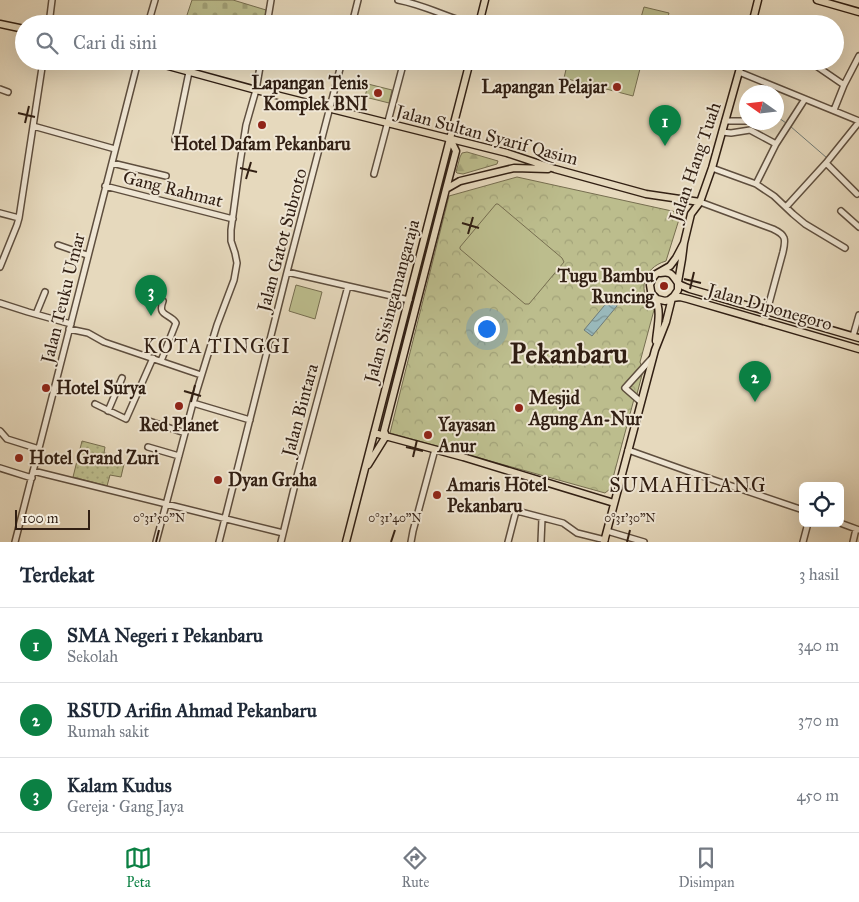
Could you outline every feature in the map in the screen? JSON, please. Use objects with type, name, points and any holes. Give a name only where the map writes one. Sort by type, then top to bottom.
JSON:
[{"type":"main road","points":[[481,15],[485,0]]},
{"type":"main road","points":[[754,15],[758,0]]},
{"type":"main road","points":[[817,0],[859,12]]},
{"type":"main road","points":[[0,24],[15,27]]},
{"type":"main road","name":"Jalan Sultan Syarif Qasim","points":[[182,70],[507,153],[555,169],[646,194],[700,202]]},
{"type":"main road","name":"Jalan Sisingamangaraja","points":[[346,542],[468,70]]},
{"type":"main road","name":"Jalan Hang Tuah","points":[[678,282],[691,214],[700,202],[712,168],[739,72]]},
{"type":"main road","name":"Jalan Sisingamangaraja","points":[[364,470],[386,436],[384,431],[456,151],[450,139]]},
{"type":"main road","points":[[446,189],[460,181],[514,168],[555,169]]},
{"type":"main road","name":"Jalan Hang Tuah","points":[[659,273],[670,266],[684,243]]},
{"type":"main road","points":[[604,541],[654,353],[666,322],[672,298],[678,290],[676,278],[665,272],[654,276],[650,285],[658,307],[654,353]]},
{"type":"main road","name":"Jalan Diponegoro","points":[[678,282],[690,289],[856,337]]},
{"type":"main road","points":[[408,300],[421,288]]},
{"type":"main road","points":[[655,298],[665,301],[672,298]]},
{"type":"main road","name":"Jalan Diponegoro","points":[[672,298],[688,298],[859,349]]},
{"type":"main road","points":[[374,433],[614,503]]},
{"type":"street","points":[[50,15],[52,0]]},
{"type":"street","points":[[151,15],[156,0]]},
{"type":"street","points":[[268,15],[271,0]]},
{"type":"street","points":[[354,15],[358,0]]},
{"type":"street","points":[[398,0],[411,1],[446,15]]},
{"type":"street","points":[[834,110],[859,56]]},
{"type":"street","points":[[0,267],[19,218],[42,70]]},
{"type":"street","name":"Jalan Teuku Umar","points":[[15,542],[136,70]]},
{"type":"street","points":[[156,542],[192,403],[236,271],[235,253],[231,237],[246,125],[259,70]]},
{"type":"street","name":"Jalan Gatot Subroto","points":[[219,542],[340,70]]},
{"type":"street","points":[[374,174],[402,70]]},
{"type":"street","points":[[822,70],[844,85]]},
{"type":"street","points":[[176,140],[189,72]]},
{"type":"street","points":[[739,72],[859,121],[826,163],[786,207]]},
{"type":"street","points":[[0,89],[8,92]]},
{"type":"street","points":[[756,184],[776,144],[805,98]]},
{"type":"street","points":[[725,122],[739,121]]},
{"type":"street","points":[[34,126],[115,149]]},
{"type":"street","points":[[722,132],[731,133],[750,130],[776,144]]},
{"type":"street","points":[[112,163],[166,176]]},
{"type":"street","points":[[826,163],[856,194]]},
{"type":"street","points":[[712,168],[756,184],[774,196],[805,224],[845,248]]},
{"type":"street","name":"Gang Rahmat","points":[[105,186],[234,219]]},
{"type":"street","points":[[700,202],[781,232],[785,238],[784,252],[767,311]]},
{"type":"street","points":[[841,211],[859,227]]},
{"type":"street","points":[[0,212],[19,218]]},
{"type":"street","points":[[58,245],[87,255]]},
{"type":"street","points":[[287,272],[408,300]]},
{"type":"street","name":"Jalan Bintara","points":[[281,542],[348,286]]},
{"type":"street","points":[[36,314],[45,292]]},
{"type":"street","points":[[161,361],[176,323],[175,320],[163,313],[164,301]]},
{"type":"street","points":[[0,303],[70,326],[104,342],[201,375]]},
{"type":"street","points":[[856,337],[859,315]]},
{"type":"street","points":[[641,402],[625,388],[654,353]]},
{"type":"street","points":[[95,404],[124,419],[127,418],[153,358]]},
{"type":"street","points":[[108,411],[122,378]]},
{"type":"street","points":[[192,403],[250,420]]},
{"type":"street","points":[[149,421],[185,433]]},
{"type":"street","points":[[0,431],[7,439],[39,449]]},
{"type":"street","points":[[148,447],[179,456]]},
{"type":"street","points":[[411,542],[436,450]]},
{"type":"street","points":[[628,450],[799,509]]},
{"type":"street","points":[[0,468],[32,478]]},
{"type":"street","points":[[33,471],[283,533]]},
{"type":"street","points":[[498,506],[563,523],[577,532],[604,541]]},
{"type":"street","points":[[508,542],[516,511]]},
{"type":"street","points":[[541,542],[542,518]]},
{"type":"street","points":[[844,524],[858,529],[853,542]]},
{"type":"street","points":[[803,542],[807,527]]},
{"type":"street","points":[[607,531],[644,542]]},
{"type":"green space","points":[[192,0],[233,0],[266,10],[265,15],[187,15]]},
{"type":"green space","points":[[644,7],[669,13],[668,15],[642,15]]},
{"type":"green space","name":"Lapangan Pelajar","points":[[566,70],[640,70],[633,96],[564,78]]},
{"type":"green space","name":"Lapangan Tenis Komplek BNI","points":[[368,84],[392,90],[389,103],[365,97]]},
{"type":"green space","points":[[467,152],[498,161],[497,164],[463,174],[457,173],[460,157],[462,153]]},
{"type":"green space","points":[[517,177],[681,213],[666,261],[652,269],[645,281],[645,296],[654,310],[640,362],[643,371],[610,489],[605,493],[390,433],[449,196]]},
{"type":"green space","points":[[496,204],[562,258],[564,262],[529,304],[525,304],[460,249]]},
{"type":"green space","points":[[296,285],[322,292],[315,319],[289,311]]},
{"type":"green space","points":[[82,441],[105,447],[104,453],[110,454],[109,460],[124,464],[121,477],[110,475],[107,486],[73,477]]},
{"type":"water","points":[[609,300],[616,301],[617,306],[592,336],[584,330]]},
{"type":"waterway","points":[[790,126],[827,158]]},
{"type":"waterway","points":[[830,163],[857,189]]},
{"type":"place","name":"Lapangan Pelajar","points":[[617,87]]},
{"type":"place","name":"Lapangan Tenis Komplek BNI","points":[[378,93]]},
{"type":"place","name":"Hotel Dafam Pekanbaru","points":[[262,125]]},
{"type":"place","name":"SMA Negeri 1 Pekanbaru","points":[[665,146]]},
{"type":"place","name":"Tugu Bambu Runcing","points":[[664,286]]},
{"type":"place","name":"Kalam Kudus","points":[[151,316]]},
{"type":"place","name":"Hotel Surya","points":[[46,388]]},
{"type":"place","name":"RSUD Arifin Ahmad Pekanbaru","points":[[755,402]]},
{"type":"place","name":"Red Planet","points":[[179,406]]},
{"type":"place","name":"Mesjid Agung An-Nur","points":[[519,408]]},
{"type":"place","name":"Yayasan Anur","points":[[428,435]]},
{"type":"place","name":"Hotel Grand Zuri","points":[[19,458]]},
{"type":"place","name":"Dyan Graha","points":[[218,480]]},
{"type":"place","name":"Amaris Hotel Pekanbaru","points":[[437,495]]},
{"type":"district","name":"KOTA TINGGI","points":[[217,346]]},
{"type":"district","name":"Pekanbaru","points":[[569,353]]},
{"type":"district","name":"SUMAHILANG","points":[[688,485]]}]
